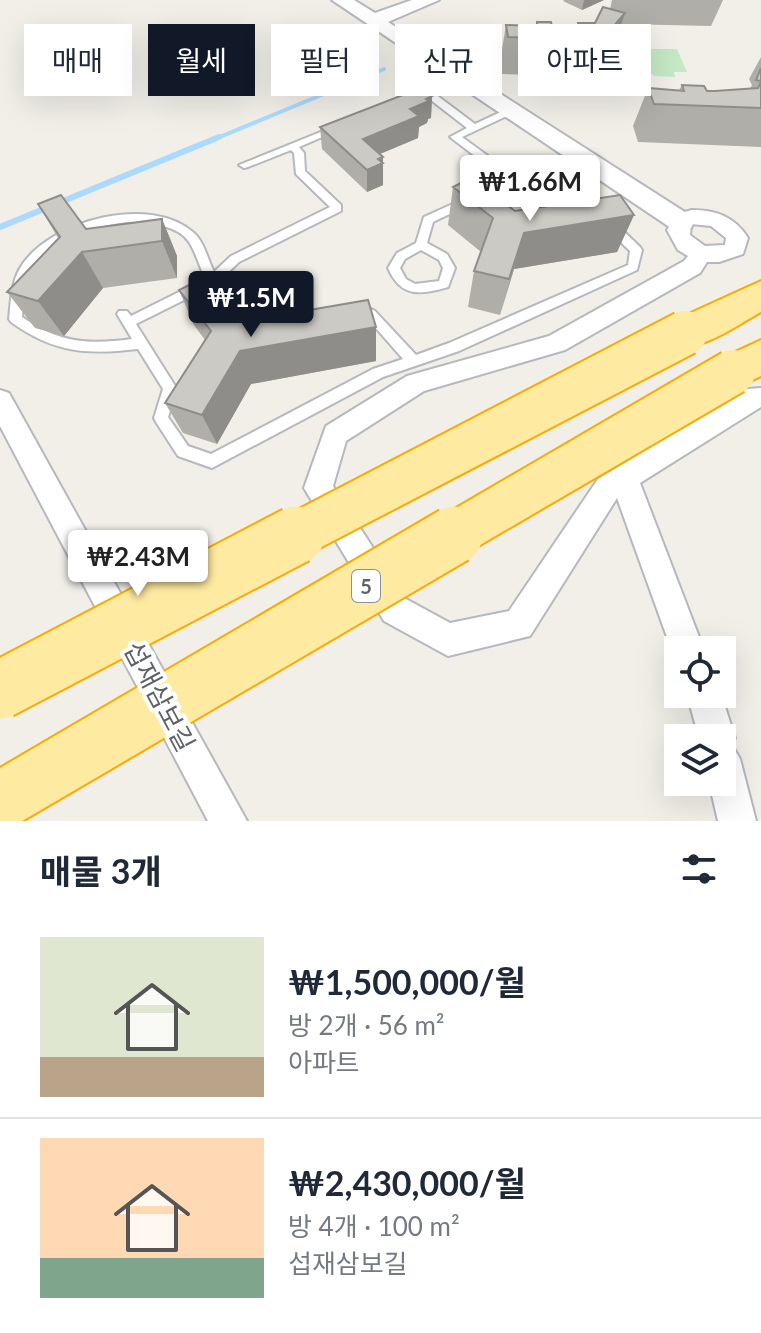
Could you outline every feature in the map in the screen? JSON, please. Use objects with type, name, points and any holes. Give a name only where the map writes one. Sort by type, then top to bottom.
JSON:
[{"type":"highway","points":[[0,690],[761,295]]},
{"type":"highway","name":"5","points":[[0,801],[750,375]]},
{"type":"street","points":[[341,0],[510,111],[631,197],[681,222]]},
{"type":"street","points":[[375,20],[430,0]]},
{"type":"street","points":[[692,217],[711,218],[728,226],[737,238],[735,249],[729,253],[701,253],[678,236],[681,222],[692,217]]},
{"type":"street","points":[[737,238],[747,239],[761,233]]},
{"type":"street","points":[[701,253],[692,267],[556,343],[416,383],[335,434],[318,488],[395,610],[448,640],[519,625],[608,488],[750,375]]},
{"type":"street","name":"섭재삼보길","points":[[0,401],[228,821]]},
{"type":"street","points":[[624,478],[683,636]]},
{"type":"street","points":[[731,796],[737,821]]},
{"type":"lane","points":[[401,104],[428,93],[474,128]]},
{"type":"lane","points":[[484,158],[455,137],[510,111]]},
{"type":"lane","points":[[244,165],[347,125]]},
{"type":"lane","points":[[293,146],[299,153],[300,172],[337,208],[235,259],[211,281],[126,318],[170,389],[161,418],[183,451],[212,461],[378,373],[454,347],[633,267],[636,250],[602,216],[613,209]]},
{"type":"lane","points":[[421,245],[443,257],[449,268],[444,284],[426,290],[409,287],[398,280],[394,268],[401,256],[421,245],[428,220],[452,206],[507,199],[533,202],[575,218]]},
{"type":"lane","points":[[141,343],[70,347],[37,336],[15,319],[25,267],[60,236],[95,223],[135,219],[166,223],[192,237],[211,281],[246,321],[283,324]]},
{"type":"lane","points":[[340,321],[371,314],[413,361]]},
{"type":"green space","points":[[651,49],[677,49],[687,72],[674,72],[675,77],[654,76],[651,73]]},
{"type":"building","points":[[603,7],[625,13],[615,24],[578,23],[595,23]]},
{"type":"building","points":[[506,25],[518,25],[518,37],[508,37]]},
{"type":"building","points":[[761,82],[761,108],[654,104],[651,96],[651,88],[684,91],[682,85],[704,86],[707,91],[758,88]]},
{"type":"building","points":[[400,96],[432,96],[426,99],[429,101],[410,109],[419,116],[363,139],[383,157],[378,159],[383,163],[367,170],[320,127]]},
{"type":"building","points":[[471,178],[515,211],[620,195],[634,215],[524,233],[509,279],[474,271],[493,218],[453,187]]},
{"type":"building","points":[[61,195],[86,229],[162,219],[162,241],[82,252],[38,301],[7,292],[60,237],[38,204]]},
{"type":"building","points":[[203,278],[239,322],[368,300],[376,327],[240,351],[202,415],[165,403],[211,331],[179,290]]},
{"type":"waterway","points":[[215,139],[384,69]]},
{"type":"waterway","points":[[0,227],[219,137]]}]
